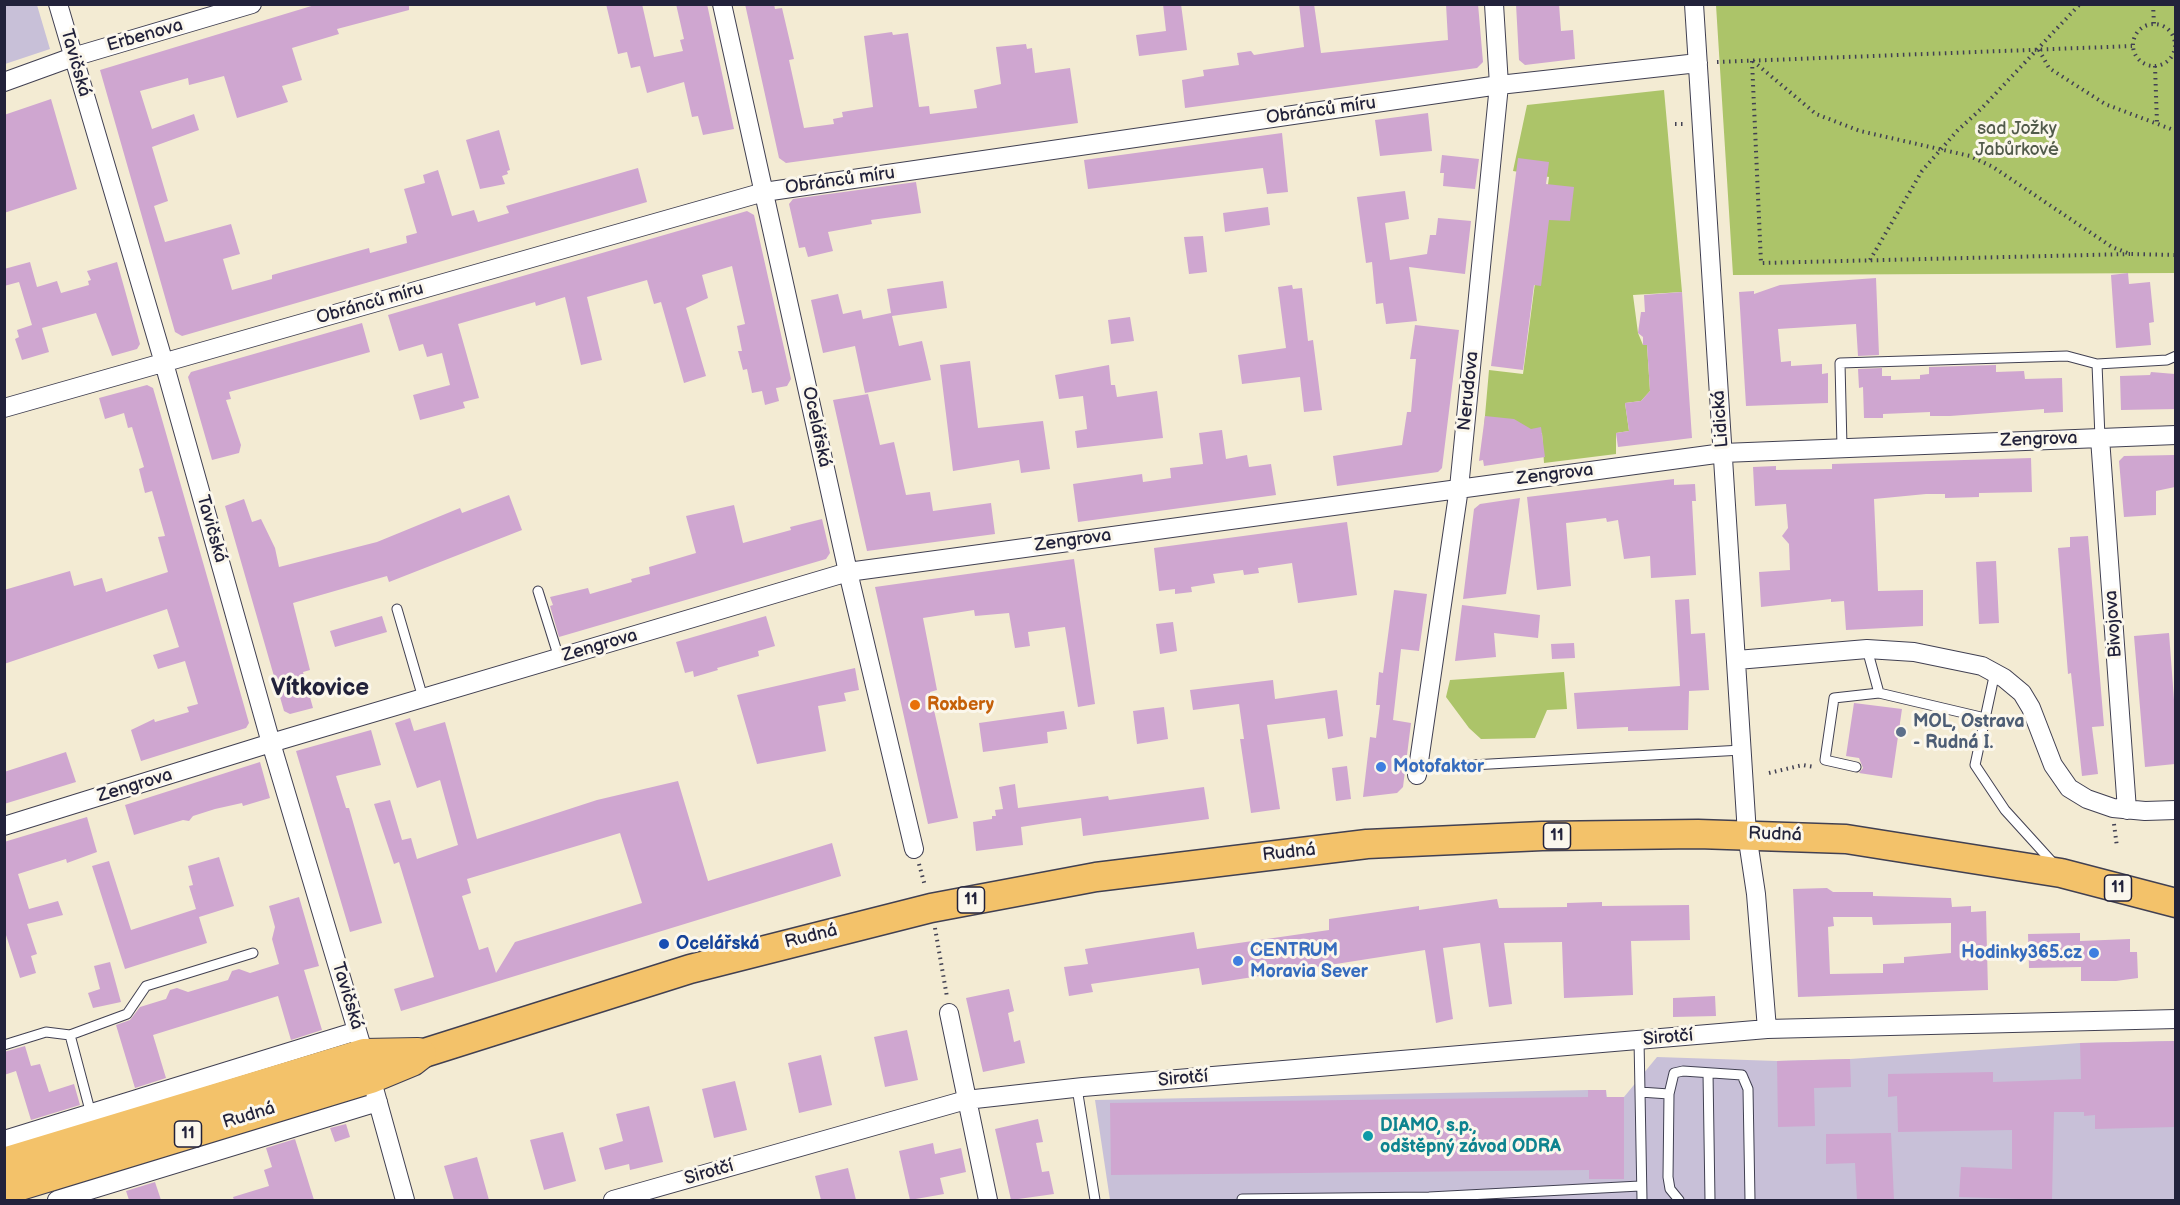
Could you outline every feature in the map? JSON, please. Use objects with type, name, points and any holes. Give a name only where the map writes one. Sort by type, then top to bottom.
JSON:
[{"type":"highway","name":"Rudná","points":[[4,1163],[421,1053]]},
{"type":"highway","name":"Rudná","points":[[4,1190],[368,1066]]},
{"type":"main road","name":"Rudná","points":[[421,1053],[690,969],[822,933],[931,908],[1096,877],[1366,844],[1542,836],[1747,834],[1846,839],[2061,873],[2175,903]]},
{"type":"street","name":"Tavičská","points":[[58,4],[164,363],[271,743],[368,1066],[405,1200]]},
{"type":"street","name":"Erbenova","points":[[4,82],[73,57],[252,4]]},
{"type":"street","name":"Ocelářská","points":[[722,4],[848,572],[914,849]]},
{"type":"street","name":"Nerudova","points":[[1418,771],[1459,488],[1499,85],[1494,4]]},
{"type":"street","name":"Lidická","points":[[1694,4],[1747,834],[1756,894],[1767,1029]]},
{"type":"street","name":"Obránců míru","points":[[4,408],[764,192],[1499,85],[1698,63]]},
{"type":"street","name":"Zengrova","points":[[4,826],[271,743],[848,572],[1723,453],[2175,435]]},
{"type":"street","name":"Bivojova","points":[[2100,438],[2127,810]]},
{"type":"street","points":[[1737,660],[1867,650],[1965,661],[1995,672],[2017,688],[2027,700],[2053,765],[2069,788],[2087,800],[2127,810],[2175,810]]},
{"type":"street","points":[[950,1013],[988,1200]]},
{"type":"street","name":"Sirotčí","points":[[613,1200],[966,1100],[1077,1088],[1767,1029],[2175,1019]]},
{"type":"street","points":[[4,1140],[91,1114],[368,1066]]},
{"type":"street","points":[[57,1200],[368,1066]]},
{"type":"lane","points":[[1842,447],[1840,363],[2067,356],[2097,364],[2167,360],[2175,356]]},
{"type":"lane","points":[[2097,364],[2100,438]]},
{"type":"lane","points":[[538,591],[559,658]]},
{"type":"lane","points":[[397,609],[423,698]]},
{"type":"lane","points":[[1867,650],[1878,693]]},
{"type":"lane","points":[[1995,672],[1976,765],[2005,810],[2061,873]]},
{"type":"lane","points":[[1856,767],[1825,760],[1834,698],[1878,693],[1985,718]]},
{"type":"lane","points":[[1418,771],[1742,750]]},
{"type":"lane","points":[[4,1045],[46,1032],[70,1035],[126,1014],[146,986],[253,953]]},
{"type":"lane","points":[[70,1035],[91,1114]]},
{"type":"lane","points":[[1639,1040],[1642,1200]]},
{"type":"lane","points":[[1679,1200],[1670,1189],[1668,1177],[1669,1094],[1674,1073],[1742,1076],[1745,1080],[1748,1089],[1750,1200]]},
{"type":"lane","points":[[1708,1073],[1710,1200]]},
{"type":"lane","points":[[1077,1088],[1095,1200]]},
{"type":"lane","points":[[1640,1092],[1669,1094]]},
{"type":"lane","points":[[1242,1199],[1429,1197],[1640,1186]]},
{"type":"path","points":[[1870,260],[1905,197],[1941,148],[2080,4]]},
{"type":"path","points":[[2153,4],[2154,24]]},
{"type":"path","points":[[2154,24],[2167,28],[2175,46],[2170,59],[2155,66],[2138,59],[2132,46],[2139,29],[2154,24]]},
{"type":"path","points":[[1717,62],[2132,46]]},
{"type":"path","points":[[2038,50],[2049,68],[2105,104],[2117,111],[2175,131]]},
{"type":"path","points":[[1752,61],[1816,114],[1860,132],[1970,156],[1993,167],[2098,240],[2130,254]]},
{"type":"path","points":[[1752,61],[1761,262],[2175,255]]},
{"type":"path","points":[[2155,66],[2157,123]]},
{"type":"path","points":[[1769,773],[1803,765],[1829,769],[1830,762]]},
{"type":"shaded area","points":[[4,5],[37,5],[50,49],[5,64]]},
{"type":"shaded area","points":[[2175,1041],[2175,1200],[1110,1200],[1095,1100],[1588,1090],[1606,1090],[1607,1097],[1624,1097],[1657,1057],[1777,1061],[1850,1059],[2080,1043]]},
{"type":"green space","name":"sad Jožky Jabůrkové","points":[[1716,5],[2175,5],[2175,273],[1733,275]]},
{"type":"green space","points":[[1664,90],[1682,292],[1633,295],[1638,333],[1643,345],[1647,345],[1650,391],[1641,401],[1625,403],[1629,431],[1616,433],[1616,454],[1544,463],[1542,433],[1484,427],[1489,370],[1523,374],[1549,177],[1513,171],[1527,105]]},
{"type":"green space","points":[[1564,672],[1567,709],[1547,710],[1535,738],[1481,739],[1469,728],[1446,697],[1450,680]]},
{"type":"building","points":[[318,4],[409,4],[409,10],[337,29],[339,34],[292,48],[302,80],[282,86],[288,102],[237,118],[224,76],[189,85],[188,78],[140,91],[152,129],[194,114],[199,130],[152,147],[168,201],[154,206],[165,242],[231,224],[240,254],[223,259],[232,290],[272,279],[272,275],[369,248],[370,253],[407,243],[406,236],[417,233],[404,189],[425,183],[423,175],[438,170],[452,216],[474,210],[478,222],[509,213],[506,206],[638,168],[647,202],[182,336],[175,332],[100,70]]},
{"type":"building","points":[[606,4],[642,4],[654,57],[683,51],[680,40],[684,39],[676,4],[707,4],[734,129],[703,135],[698,116],[692,117],[684,82],[647,93],[640,66],[631,68],[627,52],[618,54]]},
{"type":"building","points":[[745,4],[774,4],[775,9],[782,8],[794,59],[789,60],[804,128],[834,124],[833,119],[843,117],[842,112],[873,107],[864,36],[892,32],[893,35],[908,33],[919,107],[929,106],[930,114],[977,108],[974,90],[1001,84],[996,47],[1026,44],[1027,49],[1032,48],[1035,73],[1070,68],[1078,123],[786,163],[779,158]]},
{"type":"building","points":[[1163,4],[1181,4],[1187,50],[1139,56],[1136,35],[1166,31]]},
{"type":"building","points":[[1299,4],[1314,4],[1321,53],[1448,40],[1446,4],[1478,4],[1483,62],[1477,68],[1185,108],[1182,80],[1204,76],[1203,70],[1239,65],[1237,53],[1251,51],[1254,55],[1304,47]]},
{"type":"building","points":[[1516,4],[1559,4],[1561,31],[1573,30],[1575,59],[1525,65],[1519,60]]},
{"type":"building","points":[[51,99],[77,189],[4,213],[4,115]]},
{"type":"building","points":[[1428,113],[1432,151],[1380,156],[1375,120]]},
{"type":"building","points":[[499,130],[510,170],[507,171],[508,174],[502,176],[505,184],[480,189],[466,140]]},
{"type":"building","points":[[1282,133],[1288,192],[1267,194],[1263,168],[1088,189],[1084,160]]},
{"type":"building","points":[[1442,155],[1479,159],[1475,189],[1443,186],[1444,173],[1440,173]]},
{"type":"building","points":[[1518,158],[1549,162],[1546,184],[1574,187],[1570,221],[1549,220],[1541,286],[1534,285],[1523,370],[1491,366]]},
{"type":"building","points":[[916,182],[921,213],[871,220],[872,224],[828,232],[833,251],[808,257],[805,247],[799,248],[789,204],[793,199]]},
{"type":"building","points":[[1405,191],[1409,219],[1385,223],[1390,260],[1427,254],[1430,235],[1436,235],[1438,218],[1471,221],[1465,274],[1409,267],[1417,321],[1386,324],[1383,303],[1376,304],[1372,262],[1366,263],[1357,197]]},
{"type":"building","points":[[1268,207],[1270,225],[1225,232],[1223,213]]},
{"type":"building","points":[[747,211],[754,215],[791,379],[787,386],[776,388],[779,401],[765,405],[762,391],[752,393],[747,369],[743,370],[738,351],[742,351],[737,326],[745,324],[732,266],[702,275],[708,298],[686,308],[706,376],[684,383],[661,302],[654,304],[647,280],[587,297],[602,360],[581,365],[565,297],[536,306],[535,302],[458,324],[479,398],[463,402],[465,408],[420,420],[413,395],[450,385],[442,353],[427,357],[423,344],[399,351],[388,315]]},
{"type":"building","points":[[1203,236],[1207,272],[1189,274],[1184,237]]},
{"type":"building","points":[[30,262],[37,287],[57,281],[61,293],[89,285],[88,281],[91,280],[87,271],[117,262],[140,344],[137,349],[112,356],[96,313],[42,328],[49,352],[22,360],[15,339],[19,337],[17,330],[32,325],[19,282],[4,286],[4,269]]},
{"type":"building","points":[[2128,273],[2129,284],[2150,282],[2154,322],[2149,323],[2151,345],[2116,348],[2111,275]]},
{"type":"building","points":[[1876,278],[1879,355],[1858,356],[1856,324],[1778,329],[1781,362],[1791,361],[1791,366],[1822,364],[1822,374],[1828,373],[1828,403],[1746,406],[1739,292],[1754,291],[1754,294],[1780,285]]},
{"type":"building","points":[[943,281],[947,308],[892,316],[899,346],[922,341],[931,380],[865,393],[855,346],[823,353],[811,300],[838,294],[843,314],[861,310],[863,319],[891,313],[887,289]]},
{"type":"building","points":[[1292,285],[1293,289],[1302,288],[1308,341],[1313,340],[1322,410],[1304,412],[1300,377],[1242,384],[1238,355],[1286,348],[1278,287]]},
{"type":"building","points":[[1682,292],[1692,438],[1618,447],[1616,433],[1629,431],[1625,403],[1641,401],[1650,391],[1647,345],[1643,345],[1643,337],[1638,333],[1641,312],[1645,312],[1644,295]]},
{"type":"building","points":[[1130,317],[1134,341],[1111,344],[1108,320]]},
{"type":"building","points":[[362,323],[370,352],[229,392],[231,399],[226,400],[241,445],[239,453],[212,460],[188,377],[191,372]]},
{"type":"building","points":[[1415,325],[1459,330],[1442,468],[1438,472],[1337,486],[1333,456],[1402,445],[1407,412],[1411,412],[1416,359],[1410,359]]},
{"type":"building","points":[[970,361],[978,428],[1043,421],[1050,469],[1021,473],[1019,460],[953,471],[940,365]]},
{"type":"building","points":[[1109,365],[1111,385],[1115,385],[1117,397],[1157,391],[1163,438],[1077,448],[1075,431],[1087,429],[1083,396],[1059,399],[1055,375]]},
{"type":"building","points":[[1996,365],[1996,372],[2024,371],[2025,379],[2062,378],[2063,412],[2044,413],[2044,409],[1930,416],[1930,412],[1883,414],[1883,418],[1864,418],[1863,387],[1859,388],[1858,369],[1882,368],[1882,376],[1891,376],[1891,380],[1920,379],[1920,375],[1929,374],[1929,367]]},
{"type":"building","points":[[2151,372],[2175,374],[2175,409],[2121,410],[2120,376],[2150,375]]},
{"type":"building","points":[[147,385],[153,388],[249,723],[246,728],[141,761],[131,730],[154,719],[155,722],[189,712],[187,707],[198,704],[185,661],[158,669],[153,655],[179,647],[167,609],[4,664],[4,590],[70,571],[74,586],[102,578],[106,592],[168,572],[158,537],[165,536],[152,491],[145,493],[139,469],[144,467],[132,427],[128,428],[124,413],[105,419],[99,398]]},
{"type":"building","points":[[868,394],[880,445],[894,442],[906,495],[930,492],[933,511],[991,503],[995,534],[867,551],[833,400]]},
{"type":"building","points":[[1485,416],[1514,419],[1531,429],[1541,427],[1545,457],[1484,466],[1483,460],[1479,461]]},
{"type":"building","points":[[1222,430],[1226,459],[1247,455],[1249,467],[1271,464],[1276,495],[1078,522],[1073,484],[1142,474],[1143,482],[1171,478],[1170,468],[1203,464],[1199,433]]},
{"type":"building","points":[[2175,455],[2175,487],[2156,491],[2156,515],[2124,517],[2119,461],[2124,456]]},
{"type":"building","points":[[2031,458],[2032,492],[1979,493],[1979,497],[1945,498],[1945,494],[1926,494],[1874,499],[1878,591],[1923,590],[1923,626],[1846,630],[1844,601],[1831,602],[1831,599],[1761,607],[1759,572],[1790,570],[1789,544],[1782,536],[1788,528],[1786,504],[1755,506],[1753,467],[1776,466],[1776,470],[1832,469],[1832,464]]},
{"type":"building","points":[[1674,479],[1674,485],[1695,484],[1696,501],[1692,501],[1696,575],[1651,578],[1650,556],[1624,559],[1618,520],[1607,522],[1606,518],[1566,523],[1571,586],[1537,590],[1527,497]]},
{"type":"building","points":[[509,495],[522,530],[389,582],[387,576],[293,603],[310,670],[303,672],[313,708],[290,714],[284,711],[225,506],[244,499],[252,522],[261,519],[275,548],[279,567],[377,542],[460,508],[462,513]]},
{"type":"building","points":[[1520,498],[1506,594],[1463,599],[1474,509],[1480,504]]},
{"type":"building","points":[[734,505],[743,543],[822,519],[830,553],[826,559],[559,637],[550,606],[553,605],[550,597],[588,588],[590,594],[632,582],[631,579],[650,574],[649,567],[696,553],[686,516]]},
{"type":"building","points":[[1347,522],[1357,595],[1298,603],[1292,563],[1258,568],[1259,573],[1244,575],[1243,570],[1213,574],[1215,583],[1191,587],[1192,592],[1175,594],[1175,589],[1159,591],[1154,548]]},
{"type":"building","points":[[2088,536],[2104,726],[2092,727],[2098,774],[2082,776],[2071,673],[2068,674],[2058,548],[2070,547],[2070,537]]},
{"type":"building","points":[[1074,559],[1095,704],[1078,707],[1065,627],[1028,632],[1030,646],[1015,648],[1009,613],[975,616],[974,610],[923,618],[937,690],[930,692],[958,818],[928,824],[875,587]]},
{"type":"building","points":[[1996,561],[1999,623],[1979,624],[1976,562]]},
{"type":"building","points":[[1394,590],[1427,594],[1419,651],[1401,649],[1393,720],[1411,723],[1403,787],[1397,793],[1363,797],[1370,737],[1376,738],[1380,705],[1376,705],[1379,672],[1383,673]]},
{"type":"building","points":[[1689,599],[1691,634],[1705,633],[1709,690],[1689,691],[1688,730],[1628,731],[1628,727],[1577,729],[1574,693],[1680,686],[1675,600]]},
{"type":"building","points":[[1462,605],[1540,615],[1538,638],[1494,633],[1496,657],[1455,661]]},
{"type":"building","points":[[382,616],[387,632],[335,647],[330,631]]},
{"type":"building","points":[[766,616],[775,646],[758,651],[759,656],[717,668],[718,670],[694,677],[693,671],[685,673],[676,642]]},
{"type":"building","points":[[1173,622],[1177,651],[1160,654],[1156,624]]},
{"type":"building","points":[[2169,633],[2175,713],[2175,764],[2145,767],[2134,636]]},
{"type":"building","points":[[1574,643],[1575,658],[1552,659],[1551,644]]},
{"type":"building","points":[[855,668],[859,690],[844,693],[846,701],[818,706],[826,751],[757,764],[737,695]]},
{"type":"building","points":[[1273,680],[1275,699],[1337,690],[1343,736],[1328,739],[1325,718],[1267,725],[1280,809],[1251,813],[1240,739],[1244,739],[1239,704],[1193,710],[1190,690]]},
{"type":"building","points":[[1854,703],[1902,709],[1892,778],[1859,773],[1863,768],[1859,758],[1846,756]]},
{"type":"building","points":[[1164,707],[1168,739],[1137,744],[1133,711]]},
{"type":"building","points":[[1064,711],[1067,729],[1047,732],[1048,743],[983,752],[979,723]]},
{"type":"building","points":[[410,718],[414,731],[445,722],[477,839],[597,800],[678,781],[708,881],[832,843],[841,876],[401,1011],[394,989],[434,977],[399,862],[394,864],[374,804],[390,800],[402,840],[411,838],[417,859],[458,845],[440,780],[417,788],[395,723]],"holes":[[[620,833],[642,903],[515,942],[496,973],[488,947],[479,950],[462,896],[471,893],[467,879]]]},
{"type":"building","points":[[371,730],[381,765],[336,776],[346,808],[349,808],[382,923],[350,932],[296,751]]},
{"type":"building","points":[[66,752],[76,782],[4,804],[4,772]]},
{"type":"building","points":[[260,762],[270,798],[243,806],[242,803],[215,809],[193,816],[189,821],[183,820],[134,835],[125,805]]},
{"type":"building","points":[[1347,766],[1351,799],[1336,801],[1332,768]]},
{"type":"building","points":[[1015,784],[1018,808],[1108,796],[1109,800],[1204,787],[1209,819],[1083,836],[1081,818],[1021,827],[1023,845],[976,851],[973,822],[992,819],[992,816],[996,816],[995,810],[1003,809],[999,787]]},
{"type":"building","points":[[87,817],[97,852],[67,863],[66,859],[18,874],[29,909],[58,901],[63,915],[27,924],[37,954],[31,956],[36,973],[20,978],[4,929],[4,842]]},
{"type":"building","points":[[219,857],[234,906],[199,917],[207,943],[125,969],[92,866],[109,861],[131,930],[196,909],[189,886],[193,885],[188,866]]},
{"type":"building","points":[[1827,888],[1833,892],[1873,892],[1873,896],[1951,898],[1952,907],[1971,906],[1971,912],[1986,911],[1988,990],[1798,997],[1793,889]],"holes":[[[1833,917],[1872,917],[1873,925],[1951,923],[1951,953],[1904,957],[1904,963],[1883,964],[1883,973],[1830,974],[1828,927],[1834,926]]]},
{"type":"building","points":[[299,897],[319,966],[304,970],[322,1030],[291,1040],[278,996],[153,1035],[166,1078],[135,1088],[116,1025],[130,1020],[140,1007],[166,999],[170,990],[177,988],[188,992],[228,980],[232,971],[239,969],[250,973],[279,964],[272,939],[275,927],[269,906]]},
{"type":"building","points":[[1497,899],[1499,908],[1567,907],[1567,903],[1602,902],[1602,906],[1689,905],[1690,940],[1631,941],[1633,995],[1564,998],[1562,942],[1504,943],[1512,1004],[1489,1007],[1480,943],[1443,948],[1453,1019],[1436,1023],[1425,950],[1202,985],[1199,968],[1091,984],[1093,992],[1069,996],[1064,967],[1088,964],[1085,949],[1194,932],[1197,949],[1329,930],[1329,919],[1419,906],[1419,910]]},
{"type":"building","points":[[2080,933],[2080,941],[2130,939],[2130,952],[2137,952],[2138,978],[2116,981],[2081,981],[2081,967],[2029,968],[2028,934]]},
{"type":"building","points":[[110,962],[121,1002],[93,1008],[88,993],[100,989],[94,966]]},
{"type":"building","points":[[1009,989],[1014,1011],[1008,1013],[1014,1042],[1020,1040],[1025,1063],[983,1072],[966,998]]},
{"type":"building","points":[[1715,996],[1716,1016],[1673,1017],[1673,998]]},
{"type":"building","points":[[907,1030],[918,1080],[885,1087],[874,1037]]},
{"type":"building","points":[[2175,1041],[2175,1127],[2095,1129],[2095,1115],[2084,1116],[2084,1112],[2054,1112],[2052,1200],[1959,1197],[1961,1167],[2012,1169],[2012,1130],[1898,1132],[1897,1096],[1888,1097],[1888,1074],[1993,1072],[1993,1082],[2081,1079],[2080,1043]]},
{"type":"building","points":[[25,1046],[31,1066],[40,1064],[49,1092],[74,1084],[80,1105],[31,1120],[16,1071],[4,1075],[4,1052]]},
{"type":"building","points":[[821,1055],[832,1105],[799,1113],[788,1063]]},
{"type":"building","points":[[1850,1059],[1851,1087],[1814,1088],[1815,1126],[1778,1127],[1777,1061]]},
{"type":"building","points":[[735,1081],[747,1130],[714,1138],[702,1089]]},
{"type":"building","name":"DIAMO, s.p., odštěpný závod ODRA","points":[[1588,1090],[1606,1090],[1606,1097],[1624,1097],[1624,1179],[1589,1179],[1589,1170],[1111,1175],[1110,1103],[1588,1097]]},
{"type":"building","points":[[649,1106],[663,1162],[630,1170],[629,1164],[605,1170],[599,1148],[623,1141],[616,1114]]},
{"type":"building","points":[[1038,1119],[1043,1142],[1036,1143],[1042,1172],[1049,1171],[1054,1194],[1011,1200],[995,1129]]},
{"type":"building","points":[[346,1124],[350,1137],[335,1142],[330,1128]]},
{"type":"building","points":[[563,1132],[576,1181],[544,1190],[530,1140]]},
{"type":"building","points":[[1891,1133],[1894,1200],[1857,1200],[1855,1163],[1826,1164],[1826,1134]]},
{"type":"building","points":[[295,1139],[314,1200],[234,1200],[233,1197],[269,1186],[264,1170],[272,1167],[266,1148]]},
{"type":"building","points":[[933,1143],[935,1154],[961,1148],[966,1172],[940,1178],[944,1194],[910,1200],[899,1151]]},
{"type":"building","points":[[477,1157],[489,1200],[454,1200],[444,1166]]},
{"type":"building","points":[[848,1168],[856,1200],[821,1200],[815,1176]]},
{"type":"building","points":[[155,1182],[161,1200],[129,1200],[126,1191]]},
{"type":"place","name":"Roxbery","points":[[915,705]]},
{"type":"place","name":"MOL, Ostrava - Rudná I.","points":[[1901,732]]},
{"type":"place","name":"Motofaktor","points":[[1381,767]]},
{"type":"place","name":"Ocelářská","points":[[664,944]]},
{"type":"place","name":"Hodinky365.cz","points":[[2094,953]]},
{"type":"place","name":"CENTRUM Moravia Sever","points":[[1238,961]]},
{"type":"place","name":"DIAMO, s.p., odštěpný závod ODRA","points":[[1368,1136]]},
{"type":"district","name":"Vítkovice","points":[[320,689]]}]
